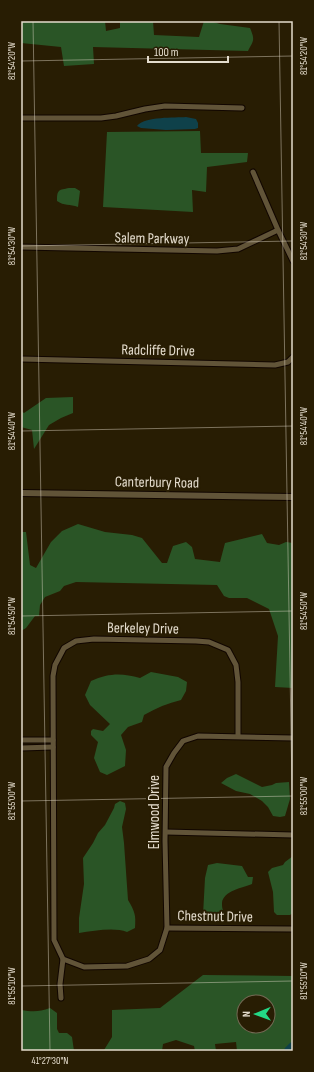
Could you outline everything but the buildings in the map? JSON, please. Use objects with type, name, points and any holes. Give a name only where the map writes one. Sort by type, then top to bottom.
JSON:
[{"type":"street","points":[[21,118],[101,118],[165,106],[242,108]]},
{"type":"street","points":[[253,172],[293,261]]},
{"type":"street","name":"Salem Parkway","points":[[21,248],[217,251],[238,249],[278,230]]},
{"type":"street","name":"Radcliffe Drive","points":[[21,359],[274,364],[288,362],[293,357]]},
{"type":"street","name":"Canterbury Road","points":[[21,493],[293,497]]},
{"type":"street","name":"Berkeley Drive","points":[[63,959],[54,940],[53,676],[55,665],[64,648],[76,641],[94,639],[209,642],[228,650],[236,665],[238,682],[238,736]]},
{"type":"street","name":"Elmwood Drive","points":[[167,928],[166,767],[174,753],[183,741],[198,736],[293,738]]},
{"type":"street","points":[[21,740],[53,740]]},
{"type":"street","points":[[21,748],[53,747]]},
{"type":"street","points":[[166,832],[293,834]]},
{"type":"street","name":"Chestnut Drive","points":[[63,959],[84,967],[127,966],[149,960],[160,950],[167,928],[293,929]]},
{"type":"street","points":[[61,998],[60,984],[63,959]]},
{"type":"green space","points":[[21,21],[105,21],[106,31],[120,28],[120,21],[153,21],[154,35],[199,37],[204,21],[210,21],[220,24],[250,28],[253,35],[253,40],[248,51],[93,47],[94,64],[64,66],[61,47],[21,43]]},
{"type":"green space","points":[[200,131],[201,153],[248,153],[247,162],[207,167],[206,192],[192,190],[193,212],[103,207],[107,132]]},
{"type":"green space","points":[[69,188],[75,188],[80,191],[78,207],[62,204],[57,201],[58,192]]},
{"type":"green space","points":[[73,397],[73,413],[49,425],[34,449],[32,430],[21,427],[21,411],[24,413],[46,398]]},
{"type":"green space","points":[[78,524],[105,532],[132,535],[142,538],[162,563],[167,563],[173,546],[186,542],[192,547],[195,559],[220,562],[225,543],[262,534],[267,543],[279,545],[286,542],[293,543],[293,688],[275,687],[278,636],[269,609],[247,598],[229,598],[224,596],[217,585],[76,582],[64,586],[60,591],[45,597],[40,605],[39,616],[35,616],[26,628],[21,631],[21,532],[26,532],[30,565],[36,568],[51,542],[62,531]]},
{"type":"green space","points":[[151,672],[178,677],[187,682],[186,691],[181,700],[153,710],[144,715],[142,722],[128,727],[121,735],[126,750],[125,766],[107,775],[100,772],[94,758],[98,742],[91,735],[91,731],[93,729],[103,731],[110,724],[90,705],[85,695],[91,681],[110,675],[127,675],[140,678]]},
{"type":"green space","points":[[236,774],[262,787],[276,783],[289,782],[290,799],[285,816],[273,816],[268,807],[262,801],[250,794],[236,791],[221,783],[227,778]]},
{"type":"green space","points":[[120,801],[125,803],[126,809],[122,827],[128,900],[134,914],[135,928],[127,932],[116,930],[97,930],[79,933],[79,918],[84,884],[83,858],[98,833],[105,825],[115,804]]},
{"type":"green space","points":[[293,856],[293,913],[290,915],[277,915],[274,912],[273,892],[268,872],[272,868],[283,865]]},
{"type":"green space","points":[[217,863],[242,866],[248,877],[253,877],[252,884],[229,893],[223,899],[223,910],[217,916],[207,918],[203,915],[205,878],[208,865]]},
{"type":"green space","points":[[203,975],[293,976],[293,1051],[237,1051],[236,1042],[215,1044],[216,1051],[195,1051],[194,1046],[176,1040],[163,1044],[162,1051],[84,1051],[104,1050],[112,1037],[112,1010],[160,1008]]},
{"type":"green space","points":[[50,1008],[57,1013],[57,1029],[59,1033],[67,1033],[72,1037],[74,1051],[21,1051],[21,1010],[36,1011]]},
{"type":"water","points":[[186,117],[196,119],[198,128],[166,130],[141,128],[137,126],[153,119]]},
{"type":"waterway","points":[[289,1051],[293,1047]]}]
